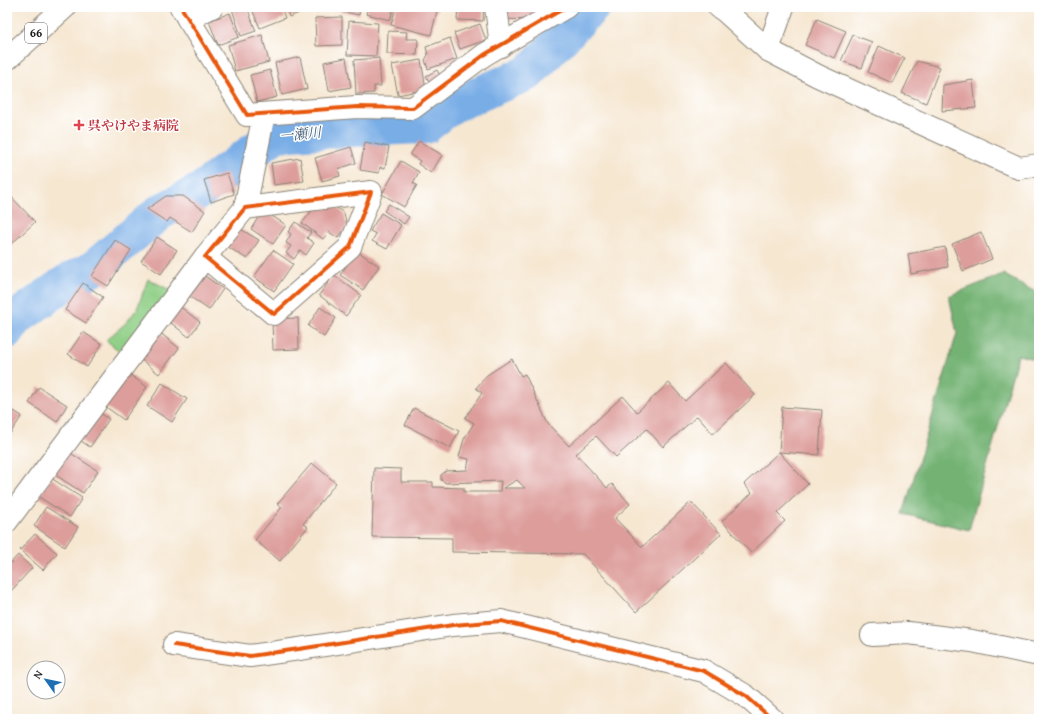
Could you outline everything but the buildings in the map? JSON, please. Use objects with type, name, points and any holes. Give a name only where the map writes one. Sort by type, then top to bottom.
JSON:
[{"type":"street","name":"66","points":[[7,58],[65,7]]},
{"type":"street","points":[[212,7],[184,13],[247,115],[357,107],[413,108],[484,55],[566,7]]},
{"type":"street","points":[[496,7],[501,46]]},
{"type":"street","points":[[719,7],[768,50],[818,76],[1019,168],[1039,165]]},
{"type":"street","points":[[768,50],[783,7]]},
{"type":"street","points":[[7,521],[205,257],[245,208],[264,114]]},
{"type":"street","points":[[205,257],[274,314],[350,247],[371,192],[245,208]]},
{"type":"street","points":[[174,645],[250,656],[453,625],[501,621],[704,671],[746,696],[772,719]]},
{"type":"street","points":[[872,635],[908,633],[972,641],[1039,655]]},
{"type":"green space","points":[[1003,274],[1039,294],[1039,360],[1018,355],[969,530],[903,514],[957,333],[949,296]]},
{"type":"green space","points":[[148,279],[174,292],[124,355],[106,340],[126,323],[137,309]]},
{"type":"waterway","name":"一瀬川","points":[[7,331],[15,319],[67,282],[94,268],[160,212],[200,191],[276,134],[426,126],[451,106],[528,73],[592,7]]},
{"type":"cycle path","points":[[181,7],[247,115],[357,107],[413,108],[484,55],[566,7]]},
{"type":"cycle path","points":[[371,192],[350,247],[274,314],[205,257],[245,208],[371,192]]},
{"type":"cycle path","points":[[174,645],[250,656],[453,625],[501,621],[704,671],[746,696],[772,719]]},
{"type":"place","name":"呉やけやま病院","points":[[79,125]]}]
